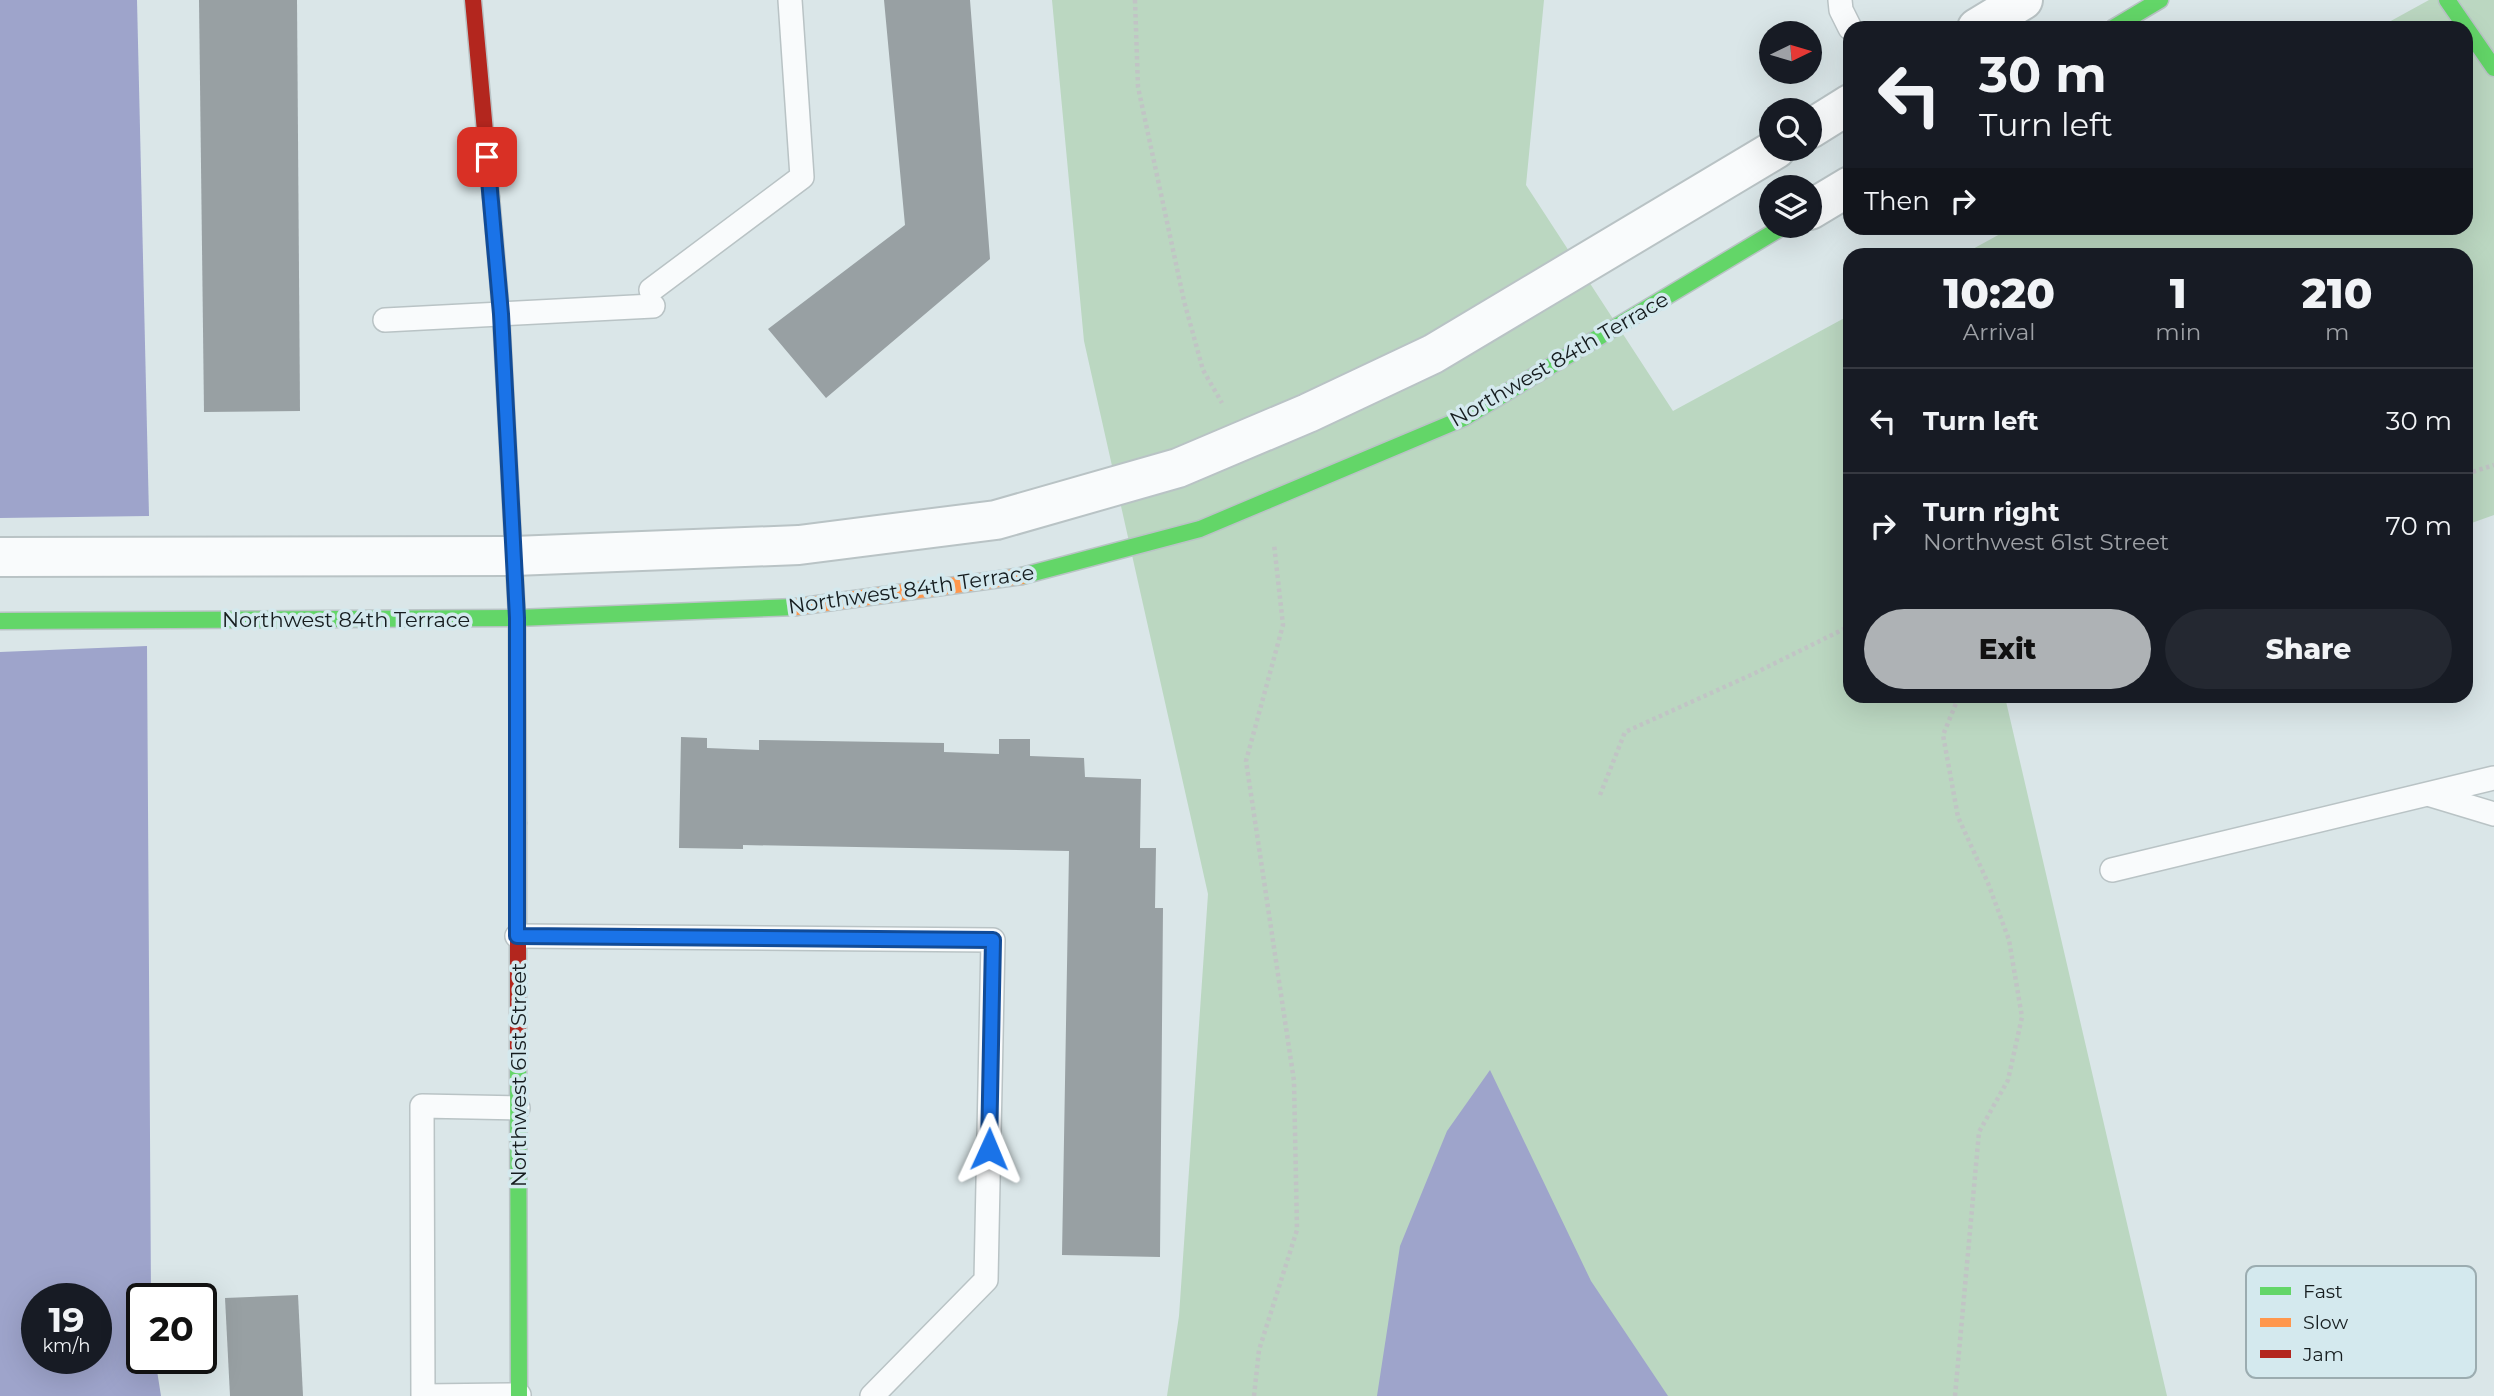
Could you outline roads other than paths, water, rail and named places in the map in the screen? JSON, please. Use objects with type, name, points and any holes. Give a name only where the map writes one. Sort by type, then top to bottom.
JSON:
[{"type":"street","name":"Northwest 61st Street","points":[[473,0],[501,314],[517,618],[519,1395]]},
{"type":"street","points":[[1988,21],[2023,0]]},
{"type":"street","points":[[2125,21],[2160,0]]},
{"type":"street","points":[[2447,0],[2462,21]]},
{"type":"street","points":[[2473,38],[2494,68]]},
{"type":"street","points":[[1822,121],[1843,108]]},
{"type":"street","points":[[0,557],[514,556],[799,545],[996,520],[1178,468],[1433,354],[1759,159]]},
{"type":"street","points":[[1822,204],[1843,190]]},
{"type":"street","name":"Northwest 84th Terrace","points":[[0,621],[517,618],[807,607],[1016,578],[1200,529],[1464,418],[1764,238]]},
{"type":"lane","points":[[385,320],[501,314],[652,298],[802,177],[790,0]]},
{"type":"lane","points":[[1840,0],[1846,21]]},
{"type":"lane","points":[[2112,870],[2494,778]]},
{"type":"lane","points":[[2428,794],[2494,814]]},
{"type":"lane","points":[[517,936],[993,940],[986,1280],[872,1396]]},
{"type":"lane","points":[[518,1108],[422,1106],[423,1396],[519,1395]]},
{"type":"water","points":[[0,0],[137,0],[149,516],[0,518]]},
{"type":"water","points":[[147,646],[151,1283],[126,1283],[126,1374],[158,1374],[161,1396],[0,1396],[0,652]]},
{"type":"water","points":[[1490,1070],[1591,1281],[1668,1396],[1377,1396],[1400,1246],[1447,1131]]}]
